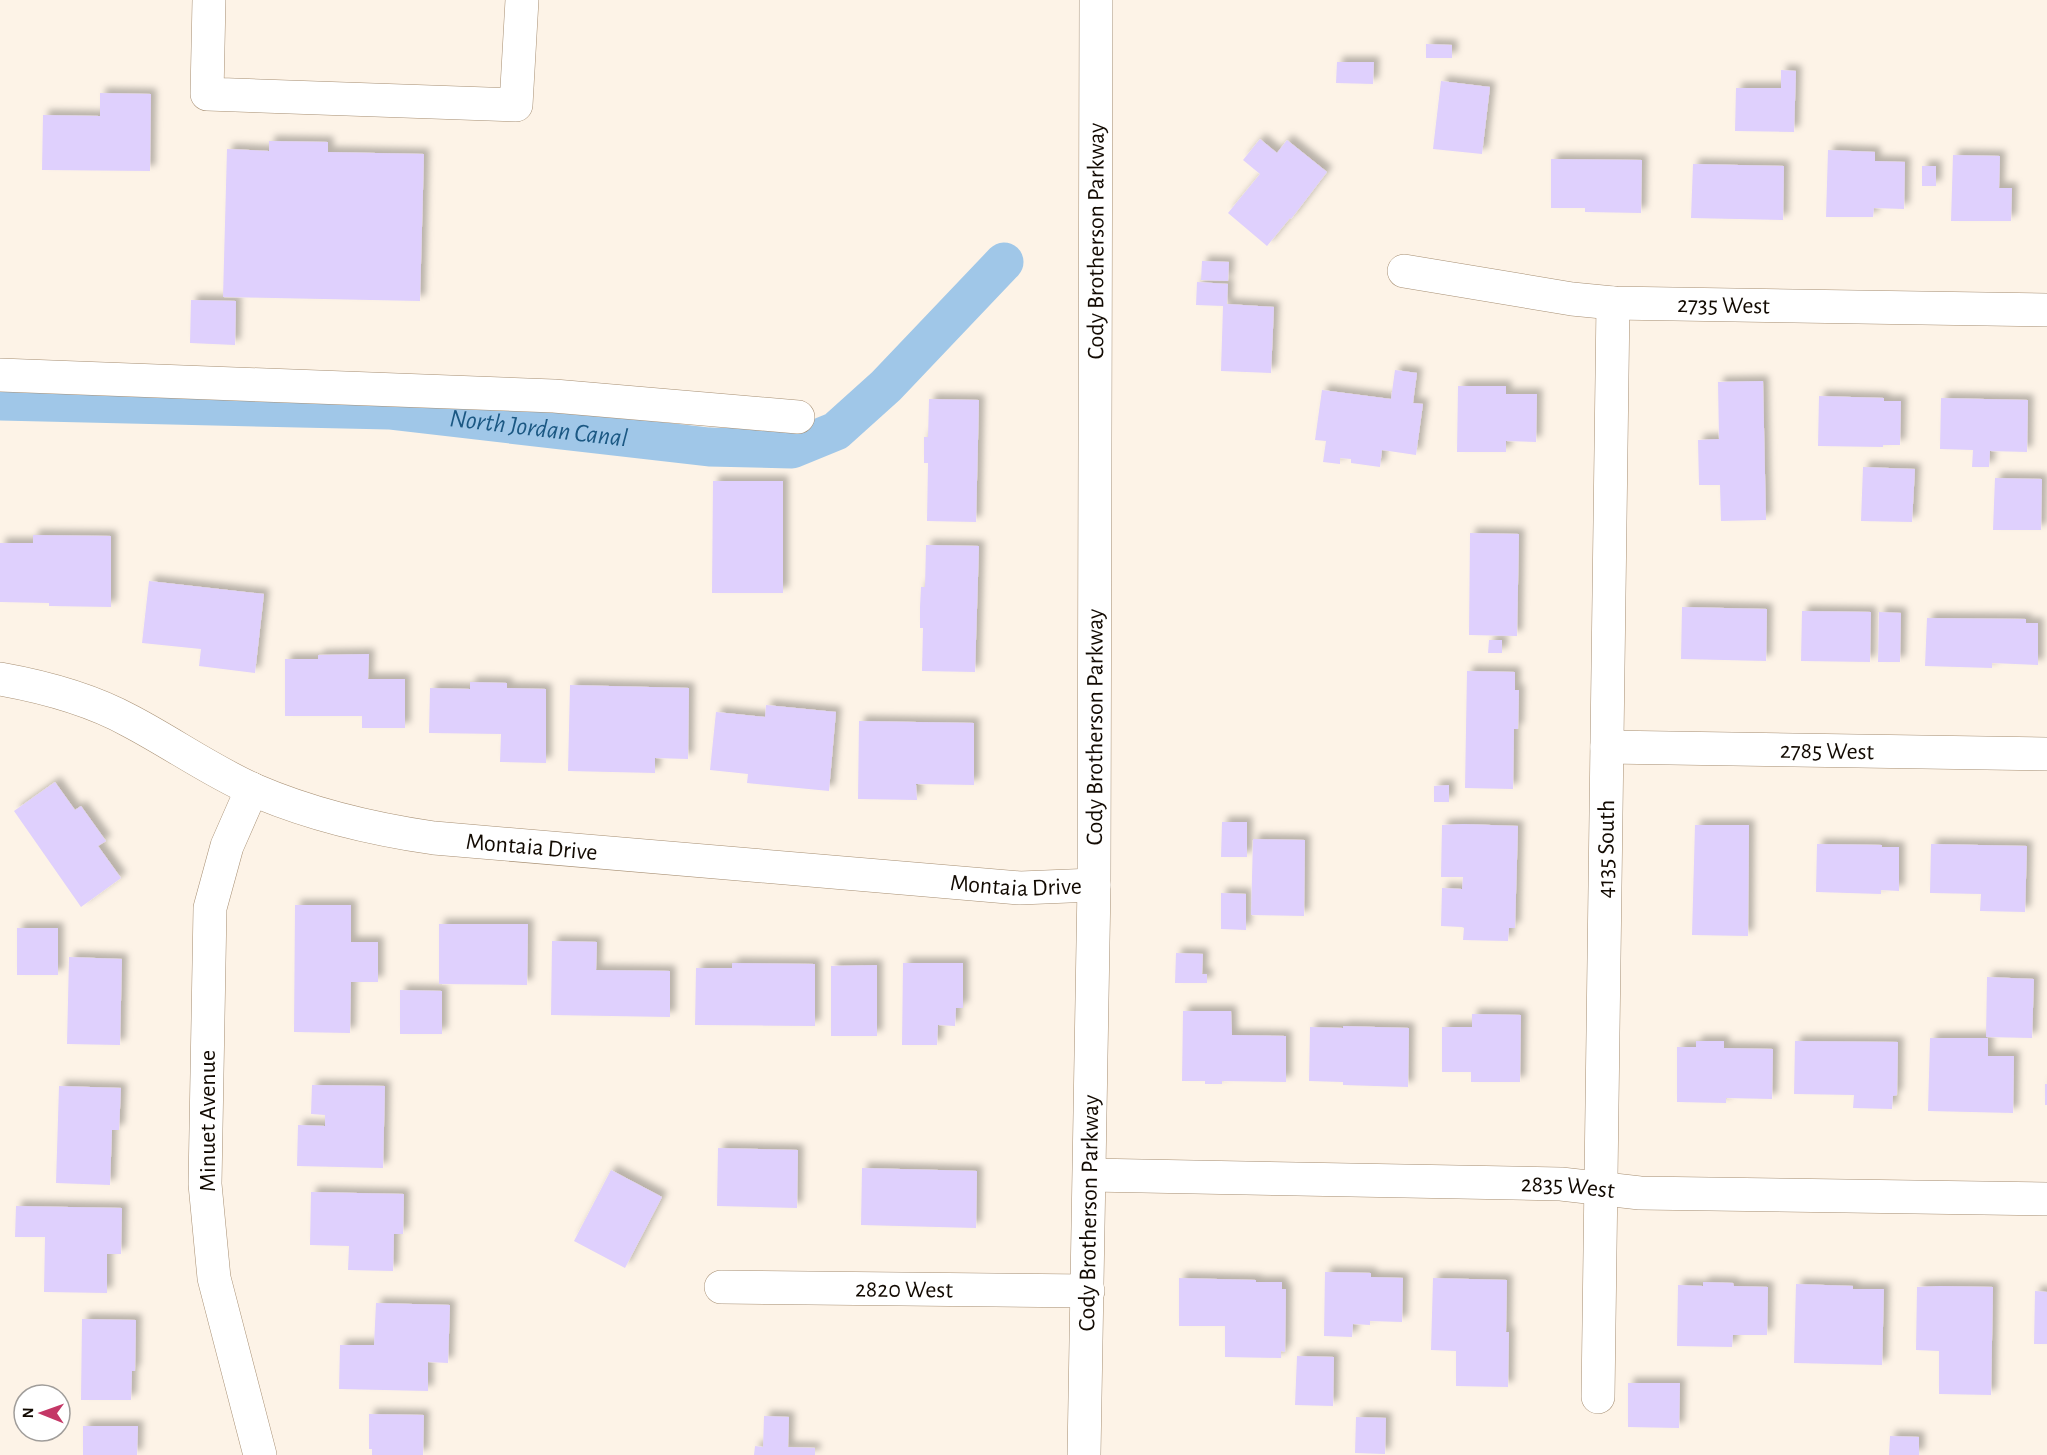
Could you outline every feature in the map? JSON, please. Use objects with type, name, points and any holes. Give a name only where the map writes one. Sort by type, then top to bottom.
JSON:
[{"type":"street","points":[[209,0],[207,94],[516,105],[522,0]]},
{"type":"street","name":"Cody Brotherson Parkway","points":[[1084,1455],[1094,885],[1096,0]]},
{"type":"street","name":"2735 West","points":[[1404,271],[1572,299],[1613,303],[2047,310]]},
{"type":"street","name":"4135 South","points":[[1598,1397],[1613,303]]},
{"type":"street","points":[[0,375],[554,396],[798,417]]},
{"type":"street","name":"Montaia Drive","points":[[0,679],[36,686],[83,700],[128,720],[252,789],[337,820],[385,831],[434,838],[1020,888],[1094,885]]},
{"type":"street","name":"2785 West","points":[[1607,747],[2047,754]]},
{"type":"street","name":"Minuet Avenue","points":[[252,789],[226,846],[210,908],[205,1184],[214,1278],[260,1455]]},
{"type":"street","name":"2835 West","points":[[1090,1175],[1561,1184],[1640,1193],[2047,1199]]},
{"type":"street","name":"2820 West","points":[[722,1287],[1088,1291]]},
{"type":"building","points":[[1426,44],[1452,45],[1452,58],[1426,58]]},
{"type":"building","points":[[1337,62],[1374,62],[1373,84],[1336,83]]},
{"type":"building","points":[[1781,70],[1796,71],[1794,132],[1735,131],[1736,88],[1781,88]]},
{"type":"building","points":[[1441,81],[1490,87],[1482,154],[1433,149]]},
{"type":"building","points":[[100,93],[151,94],[150,171],[42,170],[43,115],[100,116]]},
{"type":"building","points":[[1260,139],[1277,153],[1287,140],[1327,172],[1267,246],[1228,213],[1260,174],[1243,160]]},
{"type":"building","points":[[269,141],[328,142],[328,152],[424,154],[420,301],[223,297],[227,149],[269,151]]},
{"type":"building","points":[[1828,150],[1875,152],[1875,161],[1905,162],[1904,209],[1874,208],[1873,217],[1826,217]]},
{"type":"building","points":[[1953,155],[2000,156],[1999,188],[2012,188],[2011,221],[1951,221]]},
{"type":"building","points":[[1551,159],[1642,160],[1641,213],[1585,212],[1585,208],[1551,208]]},
{"type":"building","points":[[1693,164],[1784,166],[1783,220],[1691,218]]},
{"type":"building","points":[[1922,166],[1936,166],[1936,186],[1922,186]]},
{"type":"building","points":[[1202,261],[1229,262],[1228,281],[1201,280]]},
{"type":"building","points":[[1197,282],[1228,284],[1227,304],[1274,307],[1271,373],[1221,371],[1223,306],[1196,305]]},
{"type":"building","points":[[191,300],[236,301],[235,345],[190,343]]},
{"type":"building","points":[[1395,370],[1417,373],[1413,403],[1423,404],[1416,455],[1382,450],[1380,467],[1351,463],[1351,459],[1340,458],[1340,464],[1323,462],[1326,441],[1315,440],[1322,390],[1391,399]]},
{"type":"building","points":[[1763,381],[1766,520],[1721,521],[1720,485],[1699,485],[1698,440],[1719,439],[1718,382]]},
{"type":"building","points":[[1458,386],[1506,386],[1506,394],[1537,394],[1536,442],[1506,441],[1506,452],[1457,452]]},
{"type":"building","points":[[1819,396],[1884,398],[1884,401],[1901,401],[1900,445],[1818,446]]},
{"type":"building","points":[[1941,398],[2028,400],[2027,452],[1990,451],[1989,467],[1972,467],[1973,450],[1940,449]]},
{"type":"building","points":[[929,399],[979,400],[976,522],[927,521],[928,463],[924,463],[924,437],[928,437]]},
{"type":"building","points":[[1863,467],[1915,469],[1912,522],[1861,521]]},
{"type":"building","points":[[1995,478],[2042,479],[2041,530],[1993,530]]},
{"type":"building","points":[[713,481],[783,481],[783,593],[712,593]]},
{"type":"building","points":[[1470,533],[1519,534],[1517,636],[1469,635]]},
{"type":"building","points":[[33,535],[111,536],[111,607],[0,602],[0,543],[33,543]]},
{"type":"building","points":[[926,545],[979,546],[975,672],[922,671],[923,628],[920,628],[920,607],[921,587],[925,587]]},
{"type":"building","points":[[149,581],[264,594],[255,673],[199,666],[201,649],[142,643]]},
{"type":"building","points":[[1682,607],[1767,609],[1766,661],[1681,659]]},
{"type":"building","points":[[1802,611],[1871,612],[1870,662],[1801,661]]},
{"type":"building","points":[[1879,612],[1901,613],[1900,662],[1878,662]]},
{"type":"building","points":[[1927,618],[2026,619],[2026,623],[2038,623],[2038,665],[1992,663],[1992,668],[1925,666]]},
{"type":"building","points":[[1489,640],[1502,640],[1502,653],[1488,653]]},
{"type":"building","points":[[369,654],[368,679],[405,679],[405,728],[362,728],[362,716],[285,716],[285,659],[318,659],[318,655]]},
{"type":"building","points":[[1467,671],[1515,672],[1515,690],[1519,690],[1518,729],[1514,729],[1513,789],[1465,788]]},
{"type":"building","points":[[470,682],[507,683],[507,688],[546,689],[546,763],[500,762],[501,734],[429,733],[430,688],[470,689]]},
{"type":"building","points":[[570,685],[689,688],[688,759],[655,758],[655,773],[568,771]]},
{"type":"building","points":[[766,705],[836,712],[829,791],[747,783],[748,774],[710,770],[716,712],[765,717]]},
{"type":"building","points":[[859,721],[974,723],[974,785],[916,784],[917,800],[858,799]]},
{"type":"building","points":[[55,782],[75,810],[81,806],[106,841],[98,846],[121,878],[81,907],[14,811]]},
{"type":"building","points":[[1449,785],[1449,802],[1434,802],[1434,786]]},
{"type":"building","points":[[1222,822],[1247,822],[1247,857],[1221,857]]},
{"type":"building","points":[[1442,825],[1518,826],[1515,928],[1509,928],[1508,941],[1463,940],[1464,928],[1441,926],[1442,888],[1462,889],[1463,877],[1441,877]]},
{"type":"building","points":[[1695,825],[1749,825],[1748,936],[1692,935]]},
{"type":"building","points":[[1253,839],[1305,840],[1304,916],[1251,915]]},
{"type":"building","points":[[1817,844],[1899,847],[1899,891],[1881,890],[1881,894],[1816,892]]},
{"type":"building","points":[[1931,844],[2027,846],[2025,912],[1980,911],[1981,894],[1930,893]]},
{"type":"building","points":[[1221,893],[1246,894],[1246,930],[1221,929]]},
{"type":"building","points":[[295,905],[351,905],[351,942],[378,942],[378,982],[351,982],[350,1033],[294,1032]]},
{"type":"building","points":[[439,924],[528,924],[527,985],[439,984]]},
{"type":"building","points":[[17,928],[58,928],[58,975],[17,975]]},
{"type":"building","points":[[552,941],[597,942],[596,970],[670,971],[670,1017],[551,1015]]},
{"type":"building","points":[[1176,953],[1203,954],[1202,974],[1207,974],[1207,983],[1175,983]]},
{"type":"building","points":[[69,957],[122,959],[120,1045],[67,1044]]},
{"type":"building","points":[[732,963],[815,964],[815,1026],[695,1025],[696,968],[732,968]]},
{"type":"building","points":[[903,963],[963,963],[963,1008],[956,1008],[955,1026],[938,1025],[937,1045],[902,1045]]},
{"type":"building","points":[[877,965],[877,1036],[831,1036],[831,966]]},
{"type":"building","points":[[1987,977],[2034,979],[2032,1038],[1986,1037]]},
{"type":"building","points":[[400,990],[442,991],[442,1034],[400,1034]]},
{"type":"building","points":[[1183,1011],[1231,1011],[1232,1035],[1286,1036],[1286,1082],[1222,1081],[1222,1084],[1205,1084],[1205,1081],[1182,1081]]},
{"type":"building","points":[[1472,1014],[1521,1015],[1520,1082],[1471,1082],[1471,1072],[1442,1072],[1442,1027],[1472,1027]]},
{"type":"building","points":[[1343,1026],[1409,1028],[1408,1087],[1343,1085],[1343,1082],[1309,1081],[1310,1027],[1343,1028]]},
{"type":"building","points":[[1930,1038],[1988,1038],[1988,1056],[2014,1056],[2013,1113],[1928,1111]]},
{"type":"building","points":[[1696,1041],[1724,1041],[1724,1048],[1773,1049],[1772,1099],[1726,1098],[1726,1103],[1677,1102],[1677,1047],[1696,1047]]},
{"type":"building","points":[[1795,1041],[1898,1042],[1897,1095],[1893,1096],[1892,1109],[1853,1108],[1854,1095],[1794,1094]]},
{"type":"building","points":[[2045,1084],[2047,1084],[2047,1105],[2045,1105]]},
{"type":"building","points":[[312,1085],[385,1086],[383,1168],[297,1166],[298,1125],[325,1126],[325,1115],[311,1114]]},
{"type":"building","points":[[59,1086],[121,1088],[119,1130],[112,1130],[110,1185],[56,1183]]},
{"type":"building","points":[[718,1148],[798,1150],[797,1208],[717,1206]]},
{"type":"building","points":[[862,1168],[977,1171],[976,1228],[861,1225]]},
{"type":"building","points":[[611,1170],[662,1197],[625,1268],[574,1241]]},
{"type":"building","points":[[311,1192],[404,1194],[403,1234],[394,1234],[393,1271],[348,1270],[349,1246],[310,1245]]},
{"type":"building","points":[[16,1206],[122,1208],[121,1254],[107,1254],[107,1293],[44,1292],[45,1237],[15,1237]]},
{"type":"building","points":[[1325,1272],[1371,1273],[1371,1277],[1403,1278],[1402,1322],[1370,1321],[1370,1325],[1353,1324],[1352,1337],[1324,1336]]},
{"type":"building","points":[[1179,1278],[1282,1282],[1282,1289],[1286,1289],[1285,1352],[1281,1351],[1281,1358],[1225,1357],[1225,1326],[1179,1326]]},
{"type":"building","points":[[1433,1278],[1507,1280],[1508,1387],[1456,1386],[1456,1351],[1431,1350]]},
{"type":"building","points":[[1703,1282],[1768,1287],[1767,1335],[1733,1335],[1732,1347],[1677,1346],[1678,1285],[1703,1286]]},
{"type":"building","points":[[1796,1284],[1884,1289],[1882,1365],[1794,1363]]},
{"type":"building","points":[[1917,1287],[1993,1287],[1991,1395],[1939,1394],[1939,1351],[1916,1350]]},
{"type":"building","points":[[2035,1291],[2047,1292],[2047,1344],[2034,1344]]},
{"type":"building","points":[[376,1303],[450,1305],[448,1363],[428,1362],[428,1391],[339,1389],[340,1345],[374,1345]]},
{"type":"building","points":[[82,1319],[136,1320],[135,1371],[132,1371],[131,1400],[81,1400]]},
{"type":"building","points":[[1297,1356],[1334,1357],[1333,1406],[1295,1405]]},
{"type":"building","points":[[1628,1383],[1680,1383],[1679,1428],[1628,1427]]},
{"type":"building","points":[[369,1414],[424,1415],[423,1455],[372,1455],[372,1449],[369,1449]]},
{"type":"building","points":[[764,1416],[789,1417],[788,1447],[815,1448],[815,1455],[754,1455],[755,1446],[763,1447]]},
{"type":"building","points":[[1356,1417],[1386,1418],[1385,1454],[1355,1453]]},
{"type":"building","points":[[83,1426],[138,1426],[137,1455],[83,1455]]},
{"type":"building","points":[[1890,1436],[1919,1437],[1919,1455],[1889,1455]]},
{"type":"waterway","name":"North Jordan Canal","points":[[0,401],[389,410],[709,447],[792,449],[836,431],[886,386],[1004,262]]}]
